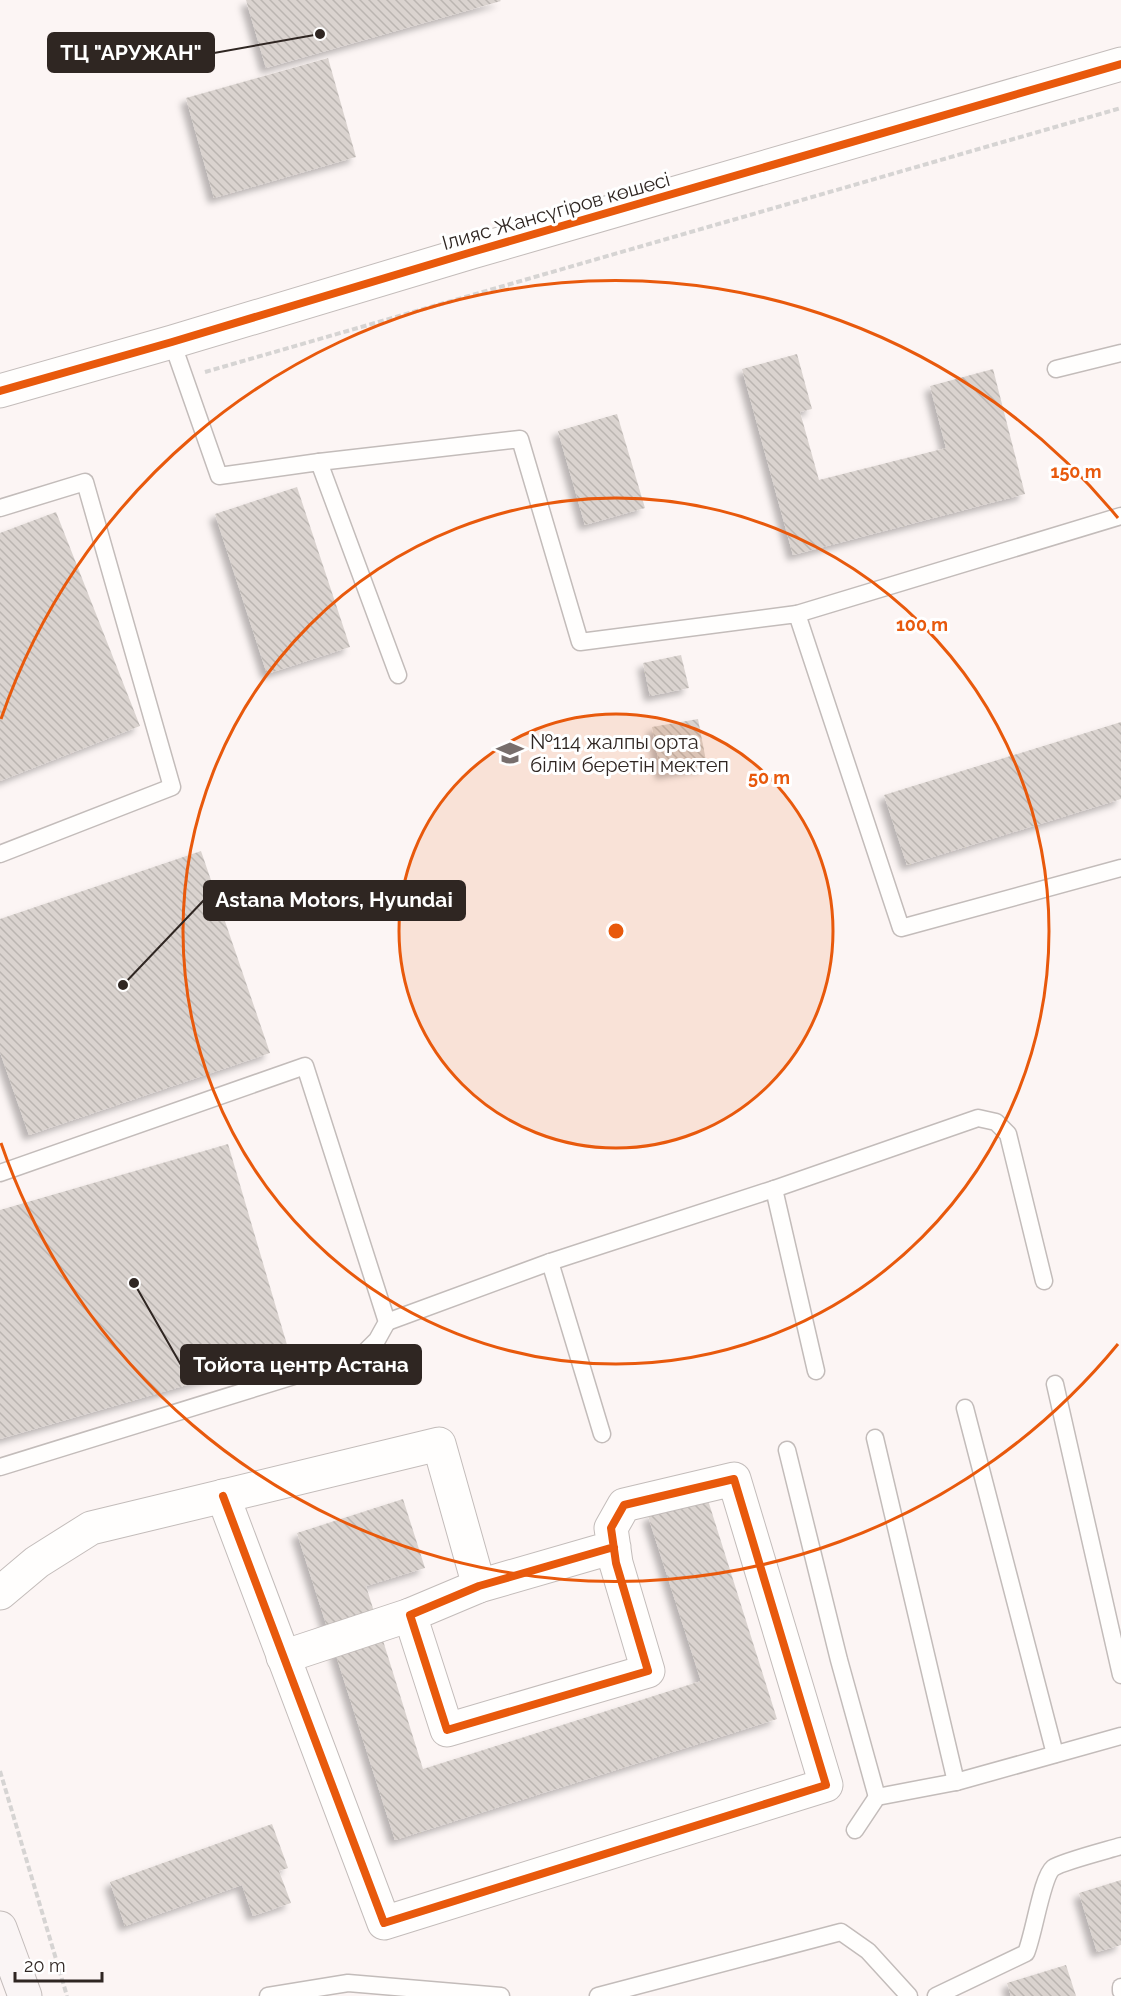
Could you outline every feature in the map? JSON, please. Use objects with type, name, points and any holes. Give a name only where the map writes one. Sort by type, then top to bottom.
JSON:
[{"type":"main road","points":[[0,1928],[26,1996]]},
{"type":"street","name":"Ілияс Жансүгіров көшесі","points":[[0,391],[1121,64]]},
{"type":"street","points":[[0,1593],[36,1562],[91,1528],[439,1444],[479,1586]]},
{"type":"street","points":[[223,1496],[384,1923],[826,1785],[734,1479],[624,1505],[611,1528],[616,1563],[648,1671],[447,1730],[410,1615]]},
{"type":"street","points":[[283,1657],[410,1615],[479,1586],[614,1547]]},
{"type":"lane","points":[[172,342],[219,476],[318,462],[520,439],[580,642],[797,614],[1121,516]]},
{"type":"lane","points":[[1056,369],[1121,353]]},
{"type":"lane","points":[[318,462],[398,675]]},
{"type":"lane","points":[[0,508],[85,482],[172,787],[0,854]]},
{"type":"lane","points":[[797,614],[901,928],[1121,868]]},
{"type":"lane","points":[[0,1173],[304,1066],[387,1322]]},
{"type":"lane","points":[[0,1467],[362,1355],[377,1340],[387,1322],[550,1262],[774,1189],[978,1118],[996,1122],[1008,1134],[1044,1281]]},
{"type":"lane","points":[[774,1189],[816,1371]]},
{"type":"lane","points":[[550,1262],[602,1434]]},
{"type":"lane","points":[[1055,1383],[1121,1675]]},
{"type":"lane","points":[[965,1408],[1054,1754]]},
{"type":"lane","points":[[875,1438],[956,1782]]},
{"type":"lane","points":[[787,1450],[839,1660],[877,1797]]},
{"type":"lane","points":[[855,1830],[877,1797],[956,1782],[1121,1736]]},
{"type":"lane","points":[[936,1996],[1026,1953],[1032,1940],[1046,1876],[1054,1867],[1121,1846]]},
{"type":"lane","points":[[598,1996],[841,1932],[868,1951],[909,1996]]},
{"type":"lane","points":[[268,1996],[348,1983],[501,1996]]},
{"type":"path","points":[[185,378],[1121,108]]},
{"type":"path","points":[[0,1771],[68,1996]]},
{"type":"building","points":[[246,0],[500,0],[501,1],[266,68]]},
{"type":"building","points":[[328,58],[356,157],[214,198],[186,98]]},
{"type":"building","points":[[797,354],[812,409],[800,412],[819,480],[946,448],[930,386],[993,369],[1025,494],[793,555],[742,369]]},
{"type":"building","points":[[617,414],[645,508],[585,525],[558,431]]},
{"type":"building","points":[[297,487],[350,647],[267,674],[215,514]]},
{"type":"building","points":[[56,512],[140,726],[0,781],[0,533]]},
{"type":"building","points":[[681,655],[689,688],[650,696],[643,663]]},
{"type":"building","points":[[698,719],[707,766],[661,774],[652,727]]},
{"type":"building","points":[[1121,722],[1121,799],[907,865],[884,795]]},
{"type":"building","points":[[201,851],[270,1053],[29,1135],[0,1052],[0,919]]},
{"type":"building","points":[[228,1144],[290,1355],[0,1439],[0,1210]]},
{"type":"building","points":[[707,1497],[777,1719],[395,1840],[297,1533],[403,1499],[425,1568],[366,1586],[423,1769],[701,1681],[648,1516]]},
{"type":"building","points":[[272,1824],[288,1868],[279,1871],[291,1903],[253,1916],[242,1885],[125,1926],[110,1882]]},
{"type":"building","points":[[1121,1880],[1121,1945],[1097,1952],[1079,1893]]},
{"type":"building","points":[[1066,1965],[1076,1996],[1011,1996],[1007,1983]]},
{"type":"cycle path","points":[[0,391],[1121,64]]},
{"type":"cycle path","points":[[223,1496],[384,1923],[826,1785],[734,1479],[624,1505],[611,1528],[616,1563],[648,1671],[447,1730],[410,1615],[479,1586],[614,1547]]},
{"type":"place","name":"ТЦ \"АРУЖАН\"","points":[[320,34]]},
{"type":"place","name":"№114 жалпы орта білім беретін мектеп","points":[[510,753]]},
{"type":"place","name":"Astana Motors, Hyundai","points":[[123,985]]},
{"type":"place","name":"Тойота центр Астана","points":[[134,1283]]}]
